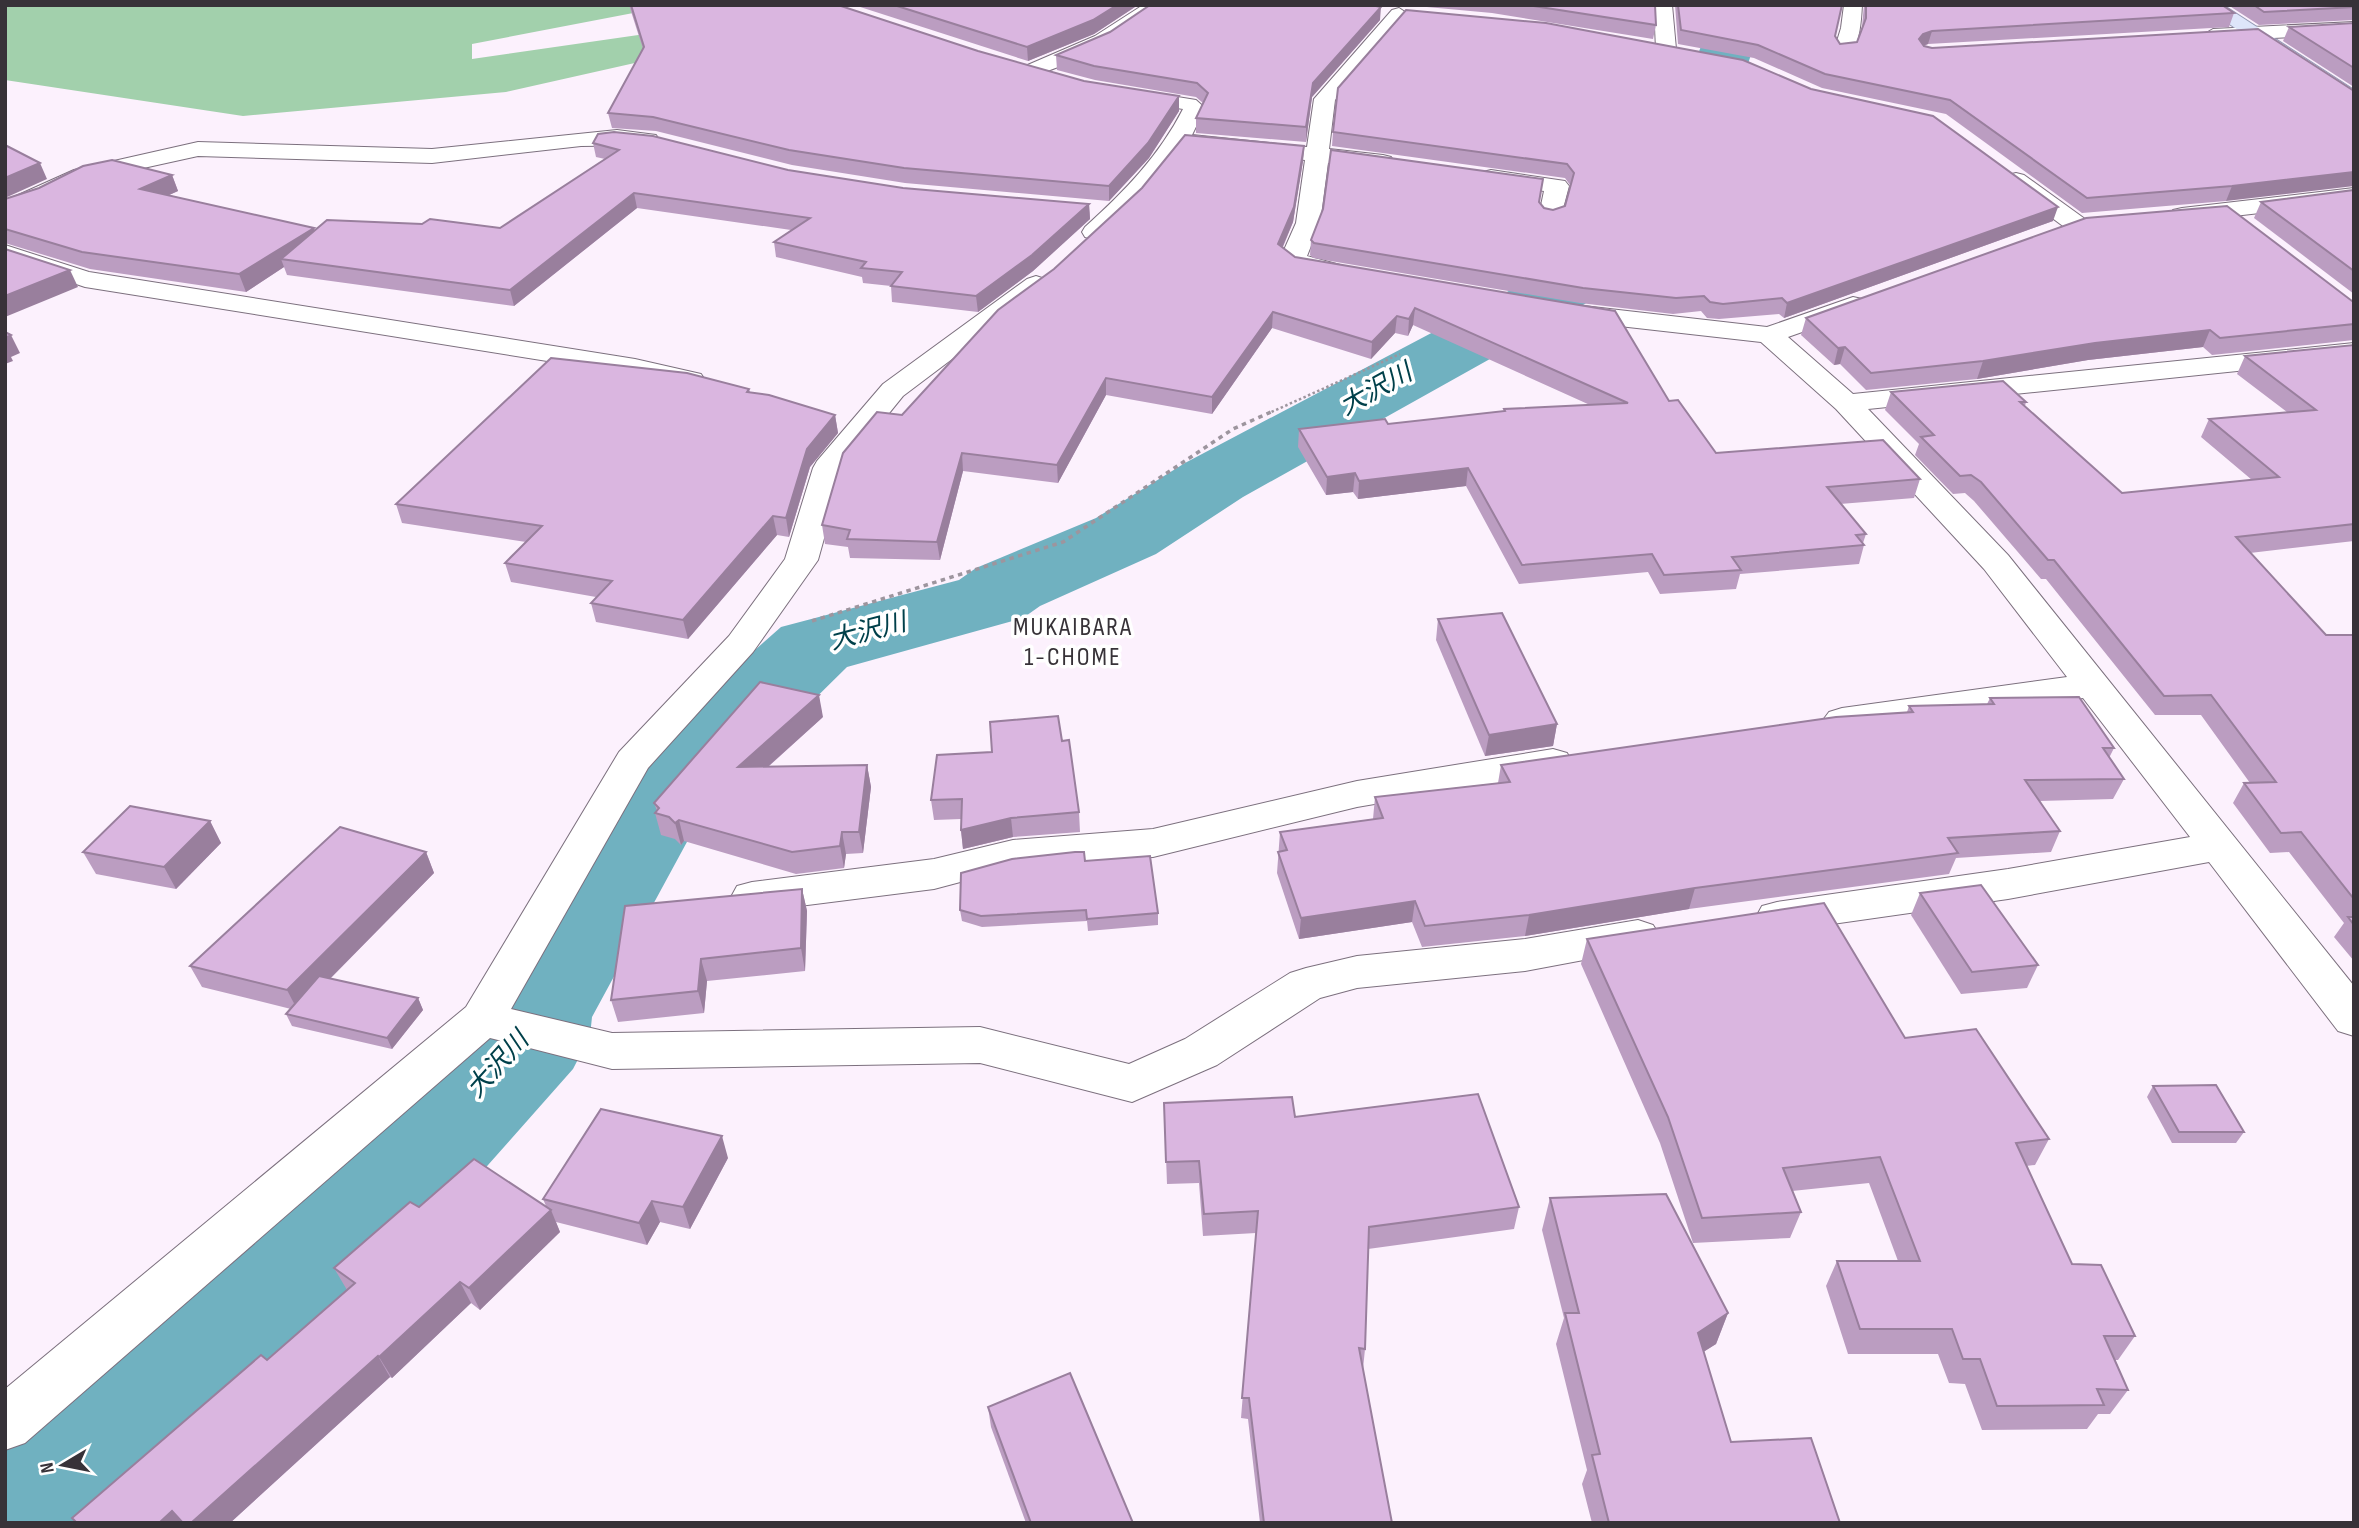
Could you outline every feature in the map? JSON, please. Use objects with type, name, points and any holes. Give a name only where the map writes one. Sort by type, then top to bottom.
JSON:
[{"type":"main road","points":[[2210,5],[2354,99]]},
{"type":"street","points":[[1030,71],[1102,40],[1156,5]]},
{"type":"street","points":[[1663,5],[1665,49]]},
{"type":"street","points":[[1844,51],[1851,28],[1853,5]]},
{"type":"street","points":[[1369,278],[1304,266],[1293,259],[1308,223],[1325,99],[1406,15],[1374,12]]},
{"type":"street","points":[[2196,36],[2249,31],[2354,29]]},
{"type":"street","points":[[1009,65],[1054,78]]},
{"type":"street","points":[[1075,250],[1132,197],[1178,140],[1194,108],[1189,104],[1104,91]]},
{"type":"street","points":[[5,209],[82,175],[198,149],[432,156],[617,137],[670,144]]},
{"type":"street","points":[[1178,140],[1317,153],[1410,166]]},
{"type":"street","points":[[2003,171],[2076,224]]},
{"type":"street","points":[[1464,173],[1557,186],[1551,215]]},
{"type":"street","points":[[2158,217],[2354,195]]},
{"type":"street","points":[[1090,210],[1116,212]]},
{"type":"street","points":[[2225,211],[2255,235]]},
{"type":"street","points":[[2051,233],[2076,224],[2103,222]]},
{"type":"street","points":[[5,251],[85,279],[635,366],[722,387]]},
{"type":"street","points":[[5,1424],[482,1019],[633,761],[741,644],[801,560],[828,468],[850,424],[1054,268]]},
{"type":"street","points":[[1539,308],[1769,335],[1875,297]]},
{"type":"street","points":[[1769,335],[1846,403],[1996,562],[2354,1020]]},
{"type":"street","points":[[1846,403],[2050,380],[2354,351]]},
{"type":"street","points":[[1805,725],[2094,685]]},
{"type":"street","points":[[720,901],[934,874],[1013,855],[1074,847],[1153,843],[1357,794],[1590,757]]},
{"type":"street","points":[[1742,921],[2008,884],[2220,846]]},
{"type":"street","points":[[482,1019],[612,1051],[980,1045],[1132,1083],[1201,1052],[1306,985],[1357,972],[1525,955],[1675,930]]},
{"type":"path","points":[[741,644],[1063,542],[1233,429],[1399,354]]},
{"type":"green space","points":[[5,5],[675,5],[472,44],[472,59],[673,30],[697,49],[506,92],[243,116],[5,80]]},
{"type":"building","points":[[631,5],[838,5],[978,51],[1084,81],[1179,96],[1148,143],[1109,186],[904,168],[789,150],[653,117],[608,113],[644,47]]},
{"type":"building","points":[[894,5],[1117,5],[1093,20],[1027,47]]},
{"type":"building","points":[[1150,5],[1381,7],[1313,83],[1306,127],[1196,118],[1208,93],[1197,83],[1094,66],[1056,55],[1110,32]]},
{"type":"building","points":[[1527,5],[1655,5],[1656,25]]},
{"type":"building","points":[[1678,5],[1842,5],[1835,36],[1840,44],[1857,42],[1866,18],[1866,5],[2222,5],[2234,13],[1932,31],[1923,34],[1919,39],[1924,46],[1932,48],[2258,29],[2354,91],[2354,172],[2232,186],[2087,198],[1950,100],[1825,74],[1758,45],[1681,30]]},
{"type":"building","points":[[2254,5],[2354,5],[2354,7],[2264,12]]},
{"type":"building","points":[[1406,10],[1546,23],[1743,60],[1811,89],[1933,116],[2058,207],[1787,303],[1782,298],[1723,304],[1710,302],[1704,296],[1676,298],[1583,288],[1314,243],[1311,240],[1323,209],[1331,150],[1543,179],[1539,202],[1544,208],[1553,210],[1565,206],[1574,173],[1567,164],[1333,132],[1338,88]]},
{"type":"building","points":[[2354,23],[2354,68],[2289,27]]},
{"type":"building","points":[[614,132],[653,136],[788,170],[903,188],[1089,204],[1032,255],[976,296],[891,286],[902,272],[861,268],[866,262],[774,242],[810,218],[634,193],[510,290],[281,259],[327,220],[422,224],[430,219],[500,228],[619,150],[593,143],[598,134]]},
{"type":"building","points":[[1185,135],[1304,146],[1294,207],[1278,244],[1295,257],[1615,311],[1669,401],[1678,400],[1716,453],[1883,440],[1920,479],[1827,487],[1866,534],[1856,535],[1864,545],[1732,557],[1741,570],[1664,575],[1652,554],[1522,565],[1468,468],[1359,481],[1355,473],[1327,477],[1299,429],[1385,419],[1388,424],[1505,411],[1504,409],[1628,403],[1415,308],[1409,319],[1397,316],[1372,342],[1273,312],[1212,397],[1106,378],[1057,465],[962,453],[937,542],[847,539],[850,530],[822,525],[843,453],[877,412],[902,415],[998,310],[1054,269],[1142,188]]},
{"type":"building","points":[[5,145],[40,163],[5,178]]},
{"type":"building","points":[[112,160],[172,175],[140,189],[314,228],[239,274],[82,252],[5,229],[5,199],[39,188],[83,166]]},
{"type":"building","points":[[2354,190],[2354,271],[2261,202]]},
{"type":"building","points":[[2227,206],[2354,302],[2354,324],[2220,338],[2210,330],[2095,343],[1983,361],[1871,373],[1845,347],[1838,348],[1806,318],[2086,218]]},
{"type":"building","points":[[5,249],[70,270],[5,296]]},
{"type":"building","points":[[2354,345],[2354,524],[2236,537],[2326,635],[2354,635],[2354,899],[2301,832],[2281,833],[2244,783],[2276,782],[2211,695],[2164,696],[2054,560],[2048,560],[1981,482],[1971,475],[1960,476],[1921,437],[1934,435],[1891,392],[2003,381],[2026,402],[2020,402],[2122,493],[2279,477],[2209,419],[2316,410],[2245,356]]},
{"type":"building","points":[[551,358],[687,373],[835,415],[807,449],[786,518],[773,516],[683,620],[591,603],[612,581],[505,563],[542,526],[396,504]]},
{"type":"building","points":[[1502,613],[1557,724],[1489,735],[1438,619]]},
{"type":"building","points":[[760,682],[819,695],[738,767],[867,765],[859,832],[842,832],[840,846],[792,852],[679,820],[675,823],[669,817],[655,813],[659,808],[654,803]]},
{"type":"building","points":[[2079,697],[2114,748],[2103,748],[2124,779],[2025,780],[2060,831],[1948,838],[1958,853],[1695,888],[1529,915],[1425,926],[1415,901],[1301,918],[1278,852],[1287,850],[1280,832],[1383,818],[1375,797],[1510,782],[1501,765],[1836,717],[1913,712],[1909,706],[1994,704],[1990,698]]},
{"type":"building","points":[[1058,716],[1062,741],[1069,740],[1079,812],[1011,818],[961,830],[962,799],[931,800],[937,755],[992,752],[990,722]]},
{"type":"building","points":[[130,806],[210,821],[164,867],[83,852]]},
{"type":"building","points":[[340,827],[426,852],[287,990],[190,966]]},
{"type":"building","points":[[1084,852],[1085,861],[1150,856],[1158,913],[1087,919],[1086,910],[981,916],[960,910],[961,873],[1012,859]]},
{"type":"building","points":[[1981,885],[2038,965],[1972,972],[1920,893]]},
{"type":"building","points":[[802,889],[801,948],[701,959],[698,991],[611,1000],[625,906]]},
{"type":"building","points":[[1824,903],[1905,1038],[1976,1029],[2049,1139],[2016,1143],[2072,1264],[2101,1265],[2135,1336],[2104,1336],[2128,1390],[2097,1389],[2104,1405],[1997,1406],[1980,1359],[1963,1359],[1952,1329],[1860,1329],[1837,1261],[1920,1261],[1880,1157],[1783,1168],[1801,1212],[1702,1218],[1668,1117],[1587,939]]},
{"type":"building","points":[[319,976],[418,998],[387,1038],[286,1014]]},
{"type":"building","points":[[2216,1085],[2244,1132],[2179,1132],[2153,1086]]},
{"type":"building","points":[[1478,1094],[1519,1207],[1369,1227],[1365,1349],[1359,1348],[1392,1523],[1264,1523],[1249,1398],[1242,1398],[1258,1211],[1204,1214],[1199,1161],[1166,1162],[1164,1103],[1292,1097],[1295,1117]]},
{"type":"building","points":[[601,1109],[722,1136],[683,1207],[652,1201],[639,1223],[543,1199]]},
{"type":"building","points":[[474,1159],[551,1210],[469,1288],[460,1282],[191,1523],[183,1523],[172,1511],[159,1523],[77,1523],[72,1518],[261,1355],[267,1360],[355,1283],[334,1268],[410,1202],[419,1207]]},
{"type":"building","points":[[1666,1194],[1728,1313],[1698,1333],[1731,1442],[1811,1438],[1840,1523],[1609,1523],[1592,1455],[1600,1454],[1565,1313],[1579,1313],[1550,1198]]},
{"type":"building","points":[[1070,1373],[1133,1523],[1031,1523],[988,1407]]},
{"type":"waterway","name":"大沢川","points":[[20,1523],[272,1297],[435,1137],[530,1036],[533,1017],[666,785],[814,647],[991,599],[1008,587],[1126,536],[1214,480],[1481,335],[1696,213],[1717,197],[1706,166],[1702,121],[1717,86],[1720,67],[1731,36],[1757,5]]},
{"type":"district","name":"MUKAIBARA 1-CHOME","points":[[1073,642]]}]
